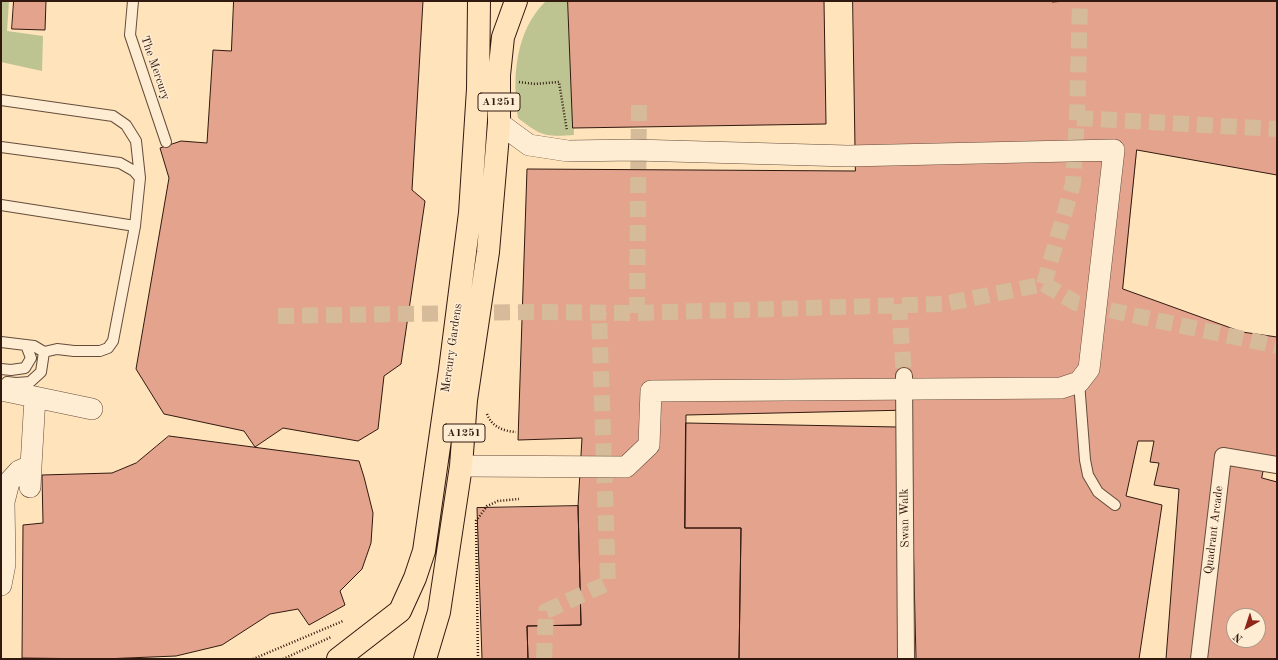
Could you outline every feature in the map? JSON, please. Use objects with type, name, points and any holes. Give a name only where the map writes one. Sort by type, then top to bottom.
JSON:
[{"type":"main road","name":"Mercury Gardens","points":[[338,659],[400,612],[415,578],[424,552],[450,370],[470,213],[478,89],[479,1]]},
{"type":"main road","name":"Mercury Gardens","points":[[425,659],[439,612],[461,466],[466,400],[488,252],[499,123],[500,75],[503,37],[516,1]]},
{"type":"street","points":[[461,466],[626,467],[649,446],[651,391],[1061,388],[1079,382],[1089,369],[1114,150],[848,156],[642,151],[568,151],[529,145],[499,123]]},
{"type":"street","name":"Swan Walk","points":[[904,376],[906,659]]},
{"type":"street","points":[[1,390],[92,409]]},
{"type":"street","points":[[1,585],[5,564],[4,502],[9,482],[27,475],[35,397]]},
{"type":"street","name":"Quadrant Arcade","points":[[1199,659],[1223,456],[1277,465]]},
{"type":"lane","name":"The Mercury","points":[[133,1],[130,35],[166,142]]},
{"type":"lane","points":[[1,100],[113,116],[126,125],[136,141],[140,178],[135,226],[113,341],[108,348],[100,351],[74,351],[58,349],[44,352],[34,346],[1,342]]},
{"type":"lane","points":[[1,147],[120,163],[134,171],[140,178]]},
{"type":"lane","points":[[1,205],[135,226]]},
{"type":"lane","points":[[1,369],[11,370],[25,368],[31,358],[26,345]]},
{"type":"lane","points":[[1,381],[16,384],[30,382],[41,372],[44,352]]},
{"type":"lane","points":[[1079,382],[1088,475],[1098,492],[1115,505]]},
{"type":"path","points":[[513,82],[535,84],[559,82],[568,133]]},
{"type":"path","points":[[486,410],[487,416],[495,426],[505,431],[516,432]]},
{"type":"path","points":[[478,659],[476,521],[487,506],[498,501],[519,499]]},
{"type":"path","points":[[253,659],[343,621]]},
{"type":"path","points":[[283,659],[334,635]]},
{"type":"green space","points":[[1,1],[9,1],[7,31],[43,36],[42,71],[1,62]]},
{"type":"green space","points":[[546,1],[568,1],[574,135],[556,136],[544,134],[532,129],[518,118],[515,87],[518,56],[528,26]]},
{"type":"building","points":[[14,1],[46,1],[45,30],[12,29]]},
{"type":"building","points":[[234,1],[423,1],[412,190],[425,201],[401,364],[384,376],[378,429],[358,441],[283,428],[255,447],[244,431],[164,414],[136,369],[169,178],[160,148],[181,141],[207,143],[213,50],[231,51]]},
{"type":"building","points":[[568,1],[824,1],[826,124],[573,128]]},
{"type":"building","points":[[853,1],[1277,1],[1277,659],[1166,659],[1179,489],[1154,485],[1159,463],[1150,462],[1154,441],[1138,441],[1126,496],[1162,505],[1139,659],[916,659],[910,410],[686,415],[685,528],[741,528],[739,659],[528,659],[527,626],[581,625],[578,506],[582,438],[518,440],[527,169],[855,171]]},
{"type":"building","points":[[1137,150],[1277,175],[1277,337],[1242,332],[1123,289]]},
{"type":"building","points":[[686,423],[897,427],[900,659],[739,659],[741,528],[685,528]]},
{"type":"building","points":[[169,436],[359,461],[373,513],[371,543],[362,569],[340,591],[345,605],[309,625],[298,609],[270,614],[222,645],[176,656],[103,659],[22,658],[23,525],[43,523],[42,475],[112,473],[136,463]]},
{"type":"building","points":[[1265,464],[1277,467],[1277,482],[1262,478]]},
{"type":"building","points":[[578,506],[581,625],[527,626],[528,659],[482,659],[477,508]]},
{"type":"tunnel","points":[[278,316],[531,312],[637,313],[944,304],[1044,284],[1073,184],[1077,118],[1080,1]]},
{"type":"tunnel","points":[[637,313],[639,100]]},
{"type":"tunnel","points":[[1077,118],[1277,129]]},
{"type":"tunnel","points":[[1044,284],[1076,303],[1277,346]]},
{"type":"tunnel","points":[[899,304],[904,376]]},
{"type":"tunnel","points":[[544,659],[546,611],[608,583],[599,313]]}]
